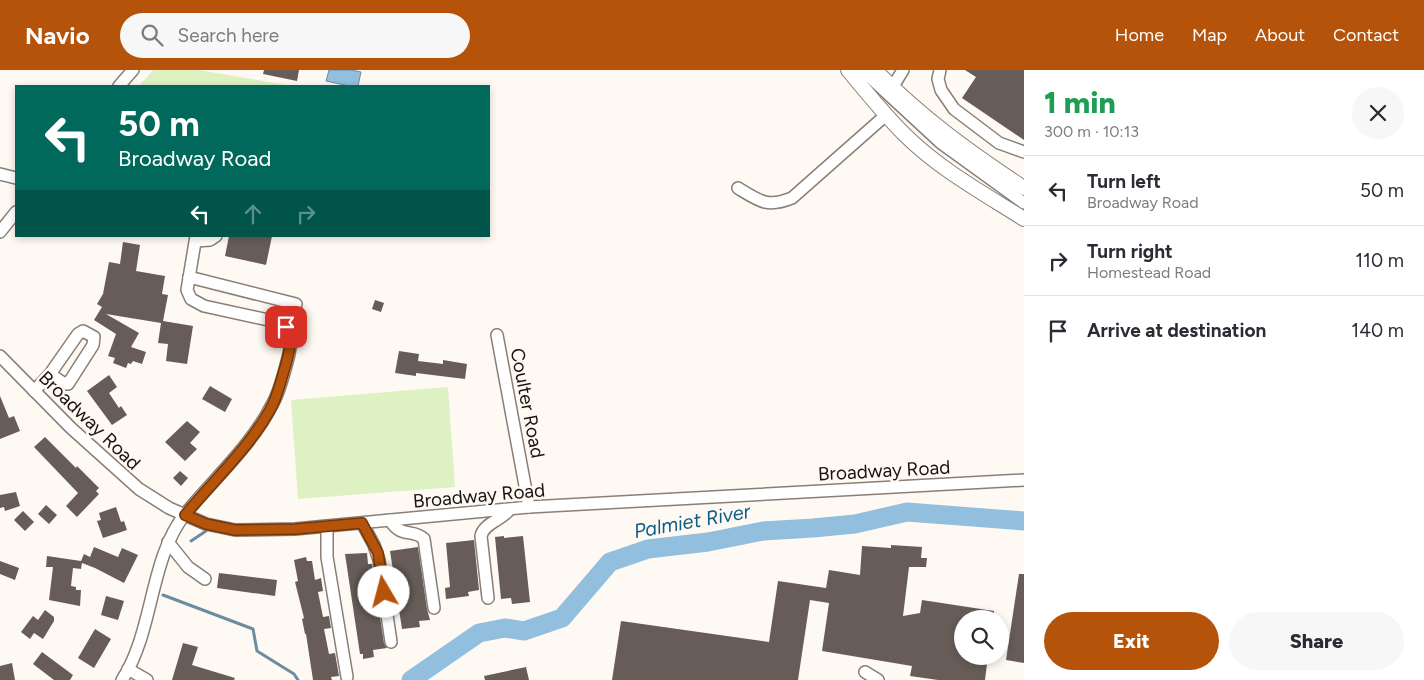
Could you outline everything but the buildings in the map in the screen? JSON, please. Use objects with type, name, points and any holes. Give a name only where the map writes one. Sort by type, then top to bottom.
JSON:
[{"type":"main road","points":[[848,70],[881,110],[905,135],[948,171],[1024,219]]},
{"type":"main road","points":[[875,70],[889,91],[972,154],[1024,188]]},
{"type":"street","points":[[120,85],[133,70]]},
{"type":"street","points":[[862,70],[889,91],[941,144],[1024,203]]},
{"type":"street","points":[[738,188],[758,200],[768,203],[792,198],[881,110],[889,91],[903,70]]},
{"type":"street","points":[[940,70],[939,84],[954,109],[1000,143],[1024,152]]},
{"type":"street","points":[[0,174],[15,178]]},
{"type":"street","points":[[0,232],[15,213]]},
{"type":"street","points":[[122,680],[139,644],[168,542],[176,526],[251,438],[267,415],[280,389],[290,348],[291,339],[289,332],[282,324],[204,306],[188,296],[187,290],[196,239],[210,240],[214,237]]},
{"type":"street","points":[[189,277],[296,304],[289,332]]},
{"type":"street","points":[[34,391],[50,374],[78,334],[84,331],[94,337],[93,345],[68,384],[50,374]]},
{"type":"street","name":"Coulter Road","points":[[497,335],[529,507]]},
{"type":"street","name":"Broadway Road","points":[[0,356],[71,428],[139,490],[169,508],[206,524],[235,530],[296,529],[529,507],[1024,480]]},
{"type":"street","points":[[488,598],[481,536],[482,532],[503,517],[509,510]]},
{"type":"street","points":[[390,520],[402,532],[417,534],[424,539],[434,608]]},
{"type":"street","points":[[362,523],[374,545],[379,560],[391,642]]},
{"type":"street","points":[[327,526],[327,556],[347,677]]},
{"type":"street","points":[[168,542],[188,568],[205,579]]},
{"type":"street","points":[[128,669],[147,680]]},
{"type":"street","points":[[865,672],[878,680]]},
{"type":"green space","points":[[153,70],[199,70],[286,85],[140,85]]},
{"type":"green space","points":[[448,387],[455,487],[298,499],[291,400]]},
{"type":"water","points":[[329,70],[361,72],[358,85],[344,85],[326,81]]},
{"type":"waterway","name":"Palmiet River","points":[[411,680],[479,633],[505,628],[524,631],[562,618],[610,562],[648,549],[708,542],[763,531],[855,524],[907,512],[1024,521]]},
{"type":"waterway","points":[[191,541],[206,531]]},
{"type":"waterway","points":[[163,595],[253,629],[257,651],[294,674],[298,680]]},
{"type":"route","points":[[286,327],[291,339],[290,348],[280,389],[273,403],[251,438],[185,515],[206,524],[235,530],[296,529],[362,523],[378,553],[384,592]]}]
